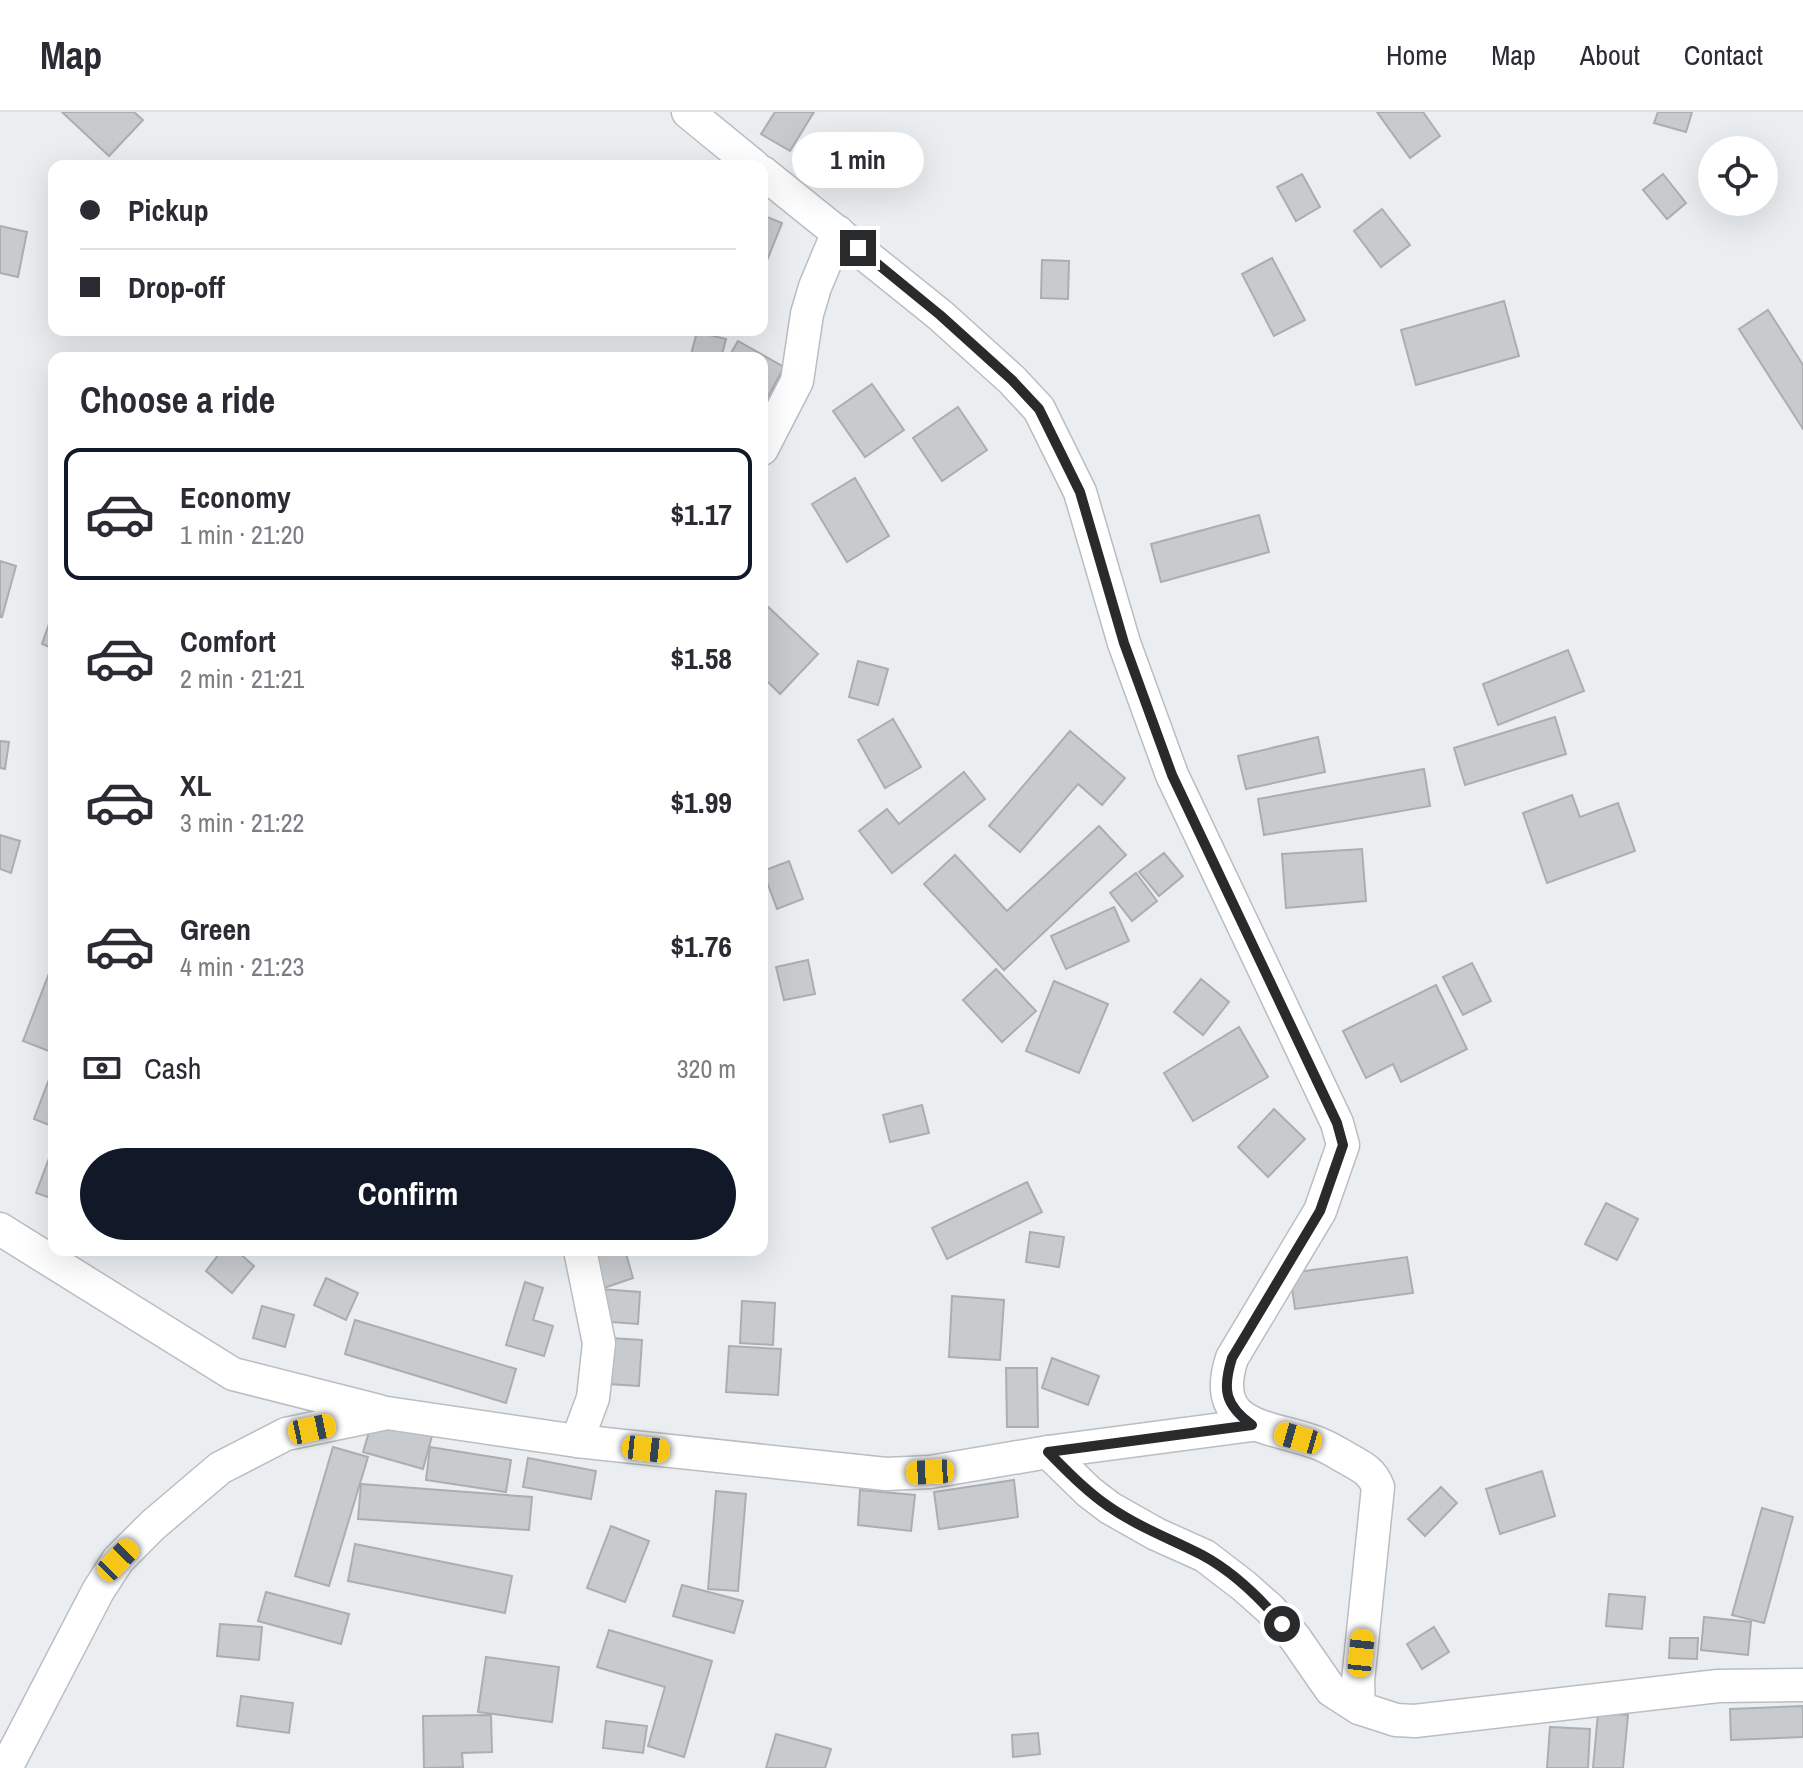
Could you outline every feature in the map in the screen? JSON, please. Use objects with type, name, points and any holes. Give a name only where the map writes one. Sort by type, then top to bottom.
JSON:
[{"type":"street","points":[[688,112],[747,160]]},
{"type":"street","points":[[768,177],[940,315],[1012,380],[1039,409],[1080,492],[1124,643],[1172,775],[1337,1123],[1343,1145],[1320,1211],[1232,1358],[1227,1375],[1228,1396],[1235,1412],[1252,1425],[1321,1444],[1366,1468],[1378,1487],[1358,1681],[1359,1708]]},
{"type":"street","points":[[768,437],[797,381],[807,314],[838,232]]},
{"type":"street","points":[[0,1229],[233,1374],[387,1413],[577,1441],[886,1474],[930,1472],[1048,1452],[1252,1425]]},
{"type":"street","points":[[577,1441],[593,1398],[599,1343],[581,1256]]},
{"type":"street","points":[[6,1768],[98,1591],[118,1560],[153,1525],[220,1468],[286,1434],[387,1413]]},
{"type":"street","points":[[1048,1452],[1110,1508],[1156,1534],[1205,1556],[1244,1586],[1270,1609],[1295,1638],[1331,1690],[1359,1708],[1396,1720],[1415,1721],[1718,1686],[1803,1685]]},
{"type":"building","points":[[62,112],[134,112],[143,120],[109,156]]},
{"type":"building","points":[[775,112],[814,112],[790,151],[761,134]]},
{"type":"building","points":[[1377,112],[1423,112],[1440,136],[1410,158]]},
{"type":"building","points":[[1658,112],[1692,112],[1686,132],[1654,123]]},
{"type":"building","points":[[1302,174],[1320,207],[1296,221],[1277,187]]},
{"type":"building","points":[[1663,174],[1686,203],[1667,219],[1643,190]]},
{"type":"building","points":[[1382,209],[1410,245],[1381,267],[1354,231]]},
{"type":"building","points":[[768,217],[782,223],[768,258]]},
{"type":"building","points":[[0,226],[27,232],[18,277],[0,273]]},
{"type":"building","points":[[1272,258],[1305,320],[1274,336],[1242,274]]},
{"type":"building","points":[[1042,260],[1069,261],[1068,299],[1041,298]]},
{"type":"building","points":[[1504,301],[1519,356],[1416,385],[1401,330]]},
{"type":"building","points":[[1768,310],[1803,365],[1803,429],[1739,329]]},
{"type":"building","points":[[696,336],[726,339],[723,352],[692,352]]},
{"type":"building","points":[[738,341],[757,352],[732,352]]},
{"type":"building","points":[[768,358],[784,367],[768,397]]},
{"type":"building","points":[[872,384],[904,430],[865,457],[833,411]]},
{"type":"building","points":[[958,407],[987,450],[942,481],[913,438]]},
{"type":"building","points":[[855,478],[889,536],[847,562],[812,504]]},
{"type":"building","points":[[1259,515],[1269,552],[1161,582],[1151,544]]},
{"type":"building","points":[[0,561],[16,566],[2,617],[0,617]]},
{"type":"building","points":[[768,607],[818,654],[780,694],[768,682]]},
{"type":"building","points":[[48,627],[48,646],[42,644]]},
{"type":"building","points":[[1568,650],[1584,691],[1498,725],[1483,684]]},
{"type":"building","points":[[858,661],[888,669],[878,705],[849,697]]},
{"type":"building","points":[[1555,717],[1566,754],[1465,785],[1454,748]]},
{"type":"building","points":[[893,719],[921,767],[885,788],[858,740]]},
{"type":"building","points":[[1070,731],[1125,778],[1102,805],[1078,784],[1020,852],[989,826]]},
{"type":"building","points":[[1318,737],[1325,772],[1246,789],[1238,756]]},
{"type":"building","points":[[0,741],[9,742],[5,769],[0,768]]},
{"type":"building","points":[[1424,769],[1430,806],[1264,835],[1258,799]]},
{"type":"building","points":[[964,772],[985,799],[892,873],[859,831],[887,809],[899,824]]},
{"type":"building","points":[[1572,795],[1580,817],[1618,803],[1635,851],[1547,883],[1523,813]]},
{"type":"building","points":[[1099,826],[1126,855],[1004,970],[924,884],[955,855],[1007,911]]},
{"type":"building","points":[[0,835],[20,841],[11,873],[0,869]]},
{"type":"building","points":[[1362,849],[1366,901],[1286,908],[1282,854]]},
{"type":"building","points":[[1164,853],[1183,876],[1159,896],[1139,872]]},
{"type":"building","points":[[789,861],[803,899],[777,909],[768,885],[768,869]]},
{"type":"building","points":[[1136,873],[1157,901],[1132,921],[1110,893]]},
{"type":"building","points":[[1114,907],[1129,941],[1066,969],[1051,936]]},
{"type":"building","points":[[808,960],[815,994],[784,1000],[776,967]]},
{"type":"building","points":[[1472,963],[1491,1001],[1463,1015],[1443,977]]},
{"type":"building","points":[[996,969],[1036,1011],[1002,1042],[963,1000]]},
{"type":"building","points":[[48,976],[48,1051],[23,1041]]},
{"type":"building","points":[[1201,979],[1229,1002],[1203,1035],[1174,1012]]},
{"type":"building","points":[[1054,981],[1108,1004],[1079,1073],[1026,1051]]},
{"type":"building","points":[[1436,985],[1467,1049],[1401,1082],[1393,1064],[1366,1078],[1343,1031]]},
{"type":"building","points":[[1239,1027],[1268,1077],[1193,1121],[1164,1073]]},
{"type":"building","points":[[48,1082],[48,1125],[34,1119]]},
{"type":"building","points":[[922,1105],[929,1133],[890,1142],[883,1115]]},
{"type":"building","points":[[1274,1109],[1305,1139],[1268,1177],[1238,1147]]},
{"type":"building","points":[[48,1161],[48,1197],[36,1193]]},
{"type":"building","points":[[1027,1182],[1042,1212],[947,1259],[932,1228]]},
{"type":"building","points":[[1606,1203],[1638,1219],[1617,1260],[1585,1244]]},
{"type":"building","points":[[1030,1232],[1064,1237],[1059,1267],[1026,1262]]},
{"type":"building","points":[[217,1256],[243,1256],[254,1266],[232,1293],[206,1271]]},
{"type":"building","points":[[591,1256],[627,1256],[633,1278],[601,1289]]},
{"type":"building","points":[[1407,1257],[1413,1293],[1295,1309],[1290,1273]]},
{"type":"building","points":[[326,1278],[358,1293],[346,1320],[314,1305]]},
{"type":"building","points":[[525,1282],[543,1288],[533,1320],[553,1326],[544,1356],[506,1345]]},
{"type":"building","points":[[600,1289],[640,1292],[638,1324],[598,1321]]},
{"type":"building","points":[[952,1296],[1004,1300],[1000,1360],[949,1357]]},
{"type":"building","points":[[742,1301],[775,1303],[773,1345],[740,1343]]},
{"type":"building","points":[[262,1306],[294,1315],[285,1347],[253,1338]]},
{"type":"building","points":[[355,1320],[516,1369],[506,1403],[345,1354]]},
{"type":"building","points":[[611,1338],[642,1340],[639,1386],[608,1384]]},
{"type":"building","points":[[729,1346],[781,1349],[778,1395],[726,1392]]},
{"type":"building","points":[[1052,1358],[1099,1376],[1088,1405],[1042,1388]]},
{"type":"building","points":[[1006,1368],[1037,1368],[1038,1427],[1007,1427]]},
{"type":"building","points":[[373,1419],[432,1436],[423,1469],[363,1452]]},
{"type":"building","points":[[333,1447],[368,1457],[329,1586],[295,1576]]},
{"type":"building","points":[[430,1447],[511,1460],[506,1492],[426,1480]]},
{"type":"building","points":[[528,1458],[596,1471],[591,1499],[523,1487]]},
{"type":"building","points":[[1542,1471],[1555,1516],[1500,1534],[1486,1489]]},
{"type":"building","points":[[1014,1480],[1018,1517],[939,1529],[934,1492]]},
{"type":"building","points":[[361,1484],[532,1497],[529,1530],[358,1519]]},
{"type":"building","points":[[1441,1487],[1457,1503],[1425,1536],[1408,1519]]},
{"type":"building","points":[[860,1490],[915,1495],[911,1531],[858,1525]]},
{"type":"building","points":[[716,1491],[746,1494],[738,1591],[708,1589]]},
{"type":"building","points":[[1762,1508],[1793,1517],[1764,1623],[1732,1615]]},
{"type":"building","points":[[611,1526],[649,1541],[625,1602],[587,1588]]},
{"type":"building","points":[[355,1544],[512,1576],[505,1613],[348,1581]]},
{"type":"building","points":[[682,1585],[743,1601],[734,1633],[673,1616]]},
{"type":"building","points":[[266,1592],[349,1614],[341,1644],[258,1621]]},
{"type":"building","points":[[1609,1594],[1645,1597],[1642,1629],[1606,1626]]},
{"type":"building","points":[[1704,1617],[1751,1622],[1748,1655],[1701,1650]]},
{"type":"building","points":[[220,1624],[262,1627],[259,1660],[217,1656]]},
{"type":"building","points":[[1434,1627],[1449,1652],[1422,1669],[1407,1644]]},
{"type":"building","points":[[609,1630],[712,1661],[684,1757],[648,1746],[665,1687],[597,1667]]},
{"type":"building","points":[[1670,1638],[1698,1638],[1697,1659],[1669,1658]]},
{"type":"building","points":[[486,1657],[559,1667],[552,1722],[478,1712]]},
{"type":"building","points":[[241,1696],[293,1703],[289,1733],[237,1726]]},
{"type":"building","points":[[1803,1706],[1803,1737],[1731,1740],[1730,1709]]},
{"type":"building","points":[[1598,1713],[1628,1715],[1623,1768],[1593,1768]]},
{"type":"building","points":[[491,1715],[492,1752],[462,1753],[463,1767],[424,1768],[423,1716]]},
{"type":"building","points":[[606,1721],[647,1726],[643,1753],[603,1748]]},
{"type":"building","points":[[1550,1727],[1590,1729],[1588,1768],[1547,1768]]},
{"type":"building","points":[[1038,1733],[1040,1754],[1013,1757],[1012,1735]]},
{"type":"building","points":[[776,1734],[831,1749],[825,1768],[766,1768]]},
{"type":"route","points":[[858,248],[940,315],[1012,380],[1039,409],[1080,492],[1124,643],[1172,775],[1337,1123],[1343,1145],[1320,1211],[1232,1358],[1227,1375],[1228,1396],[1235,1412],[1252,1425],[1048,1452],[1110,1508],[1156,1534],[1205,1556],[1244,1586],[1282,1624]]}]
